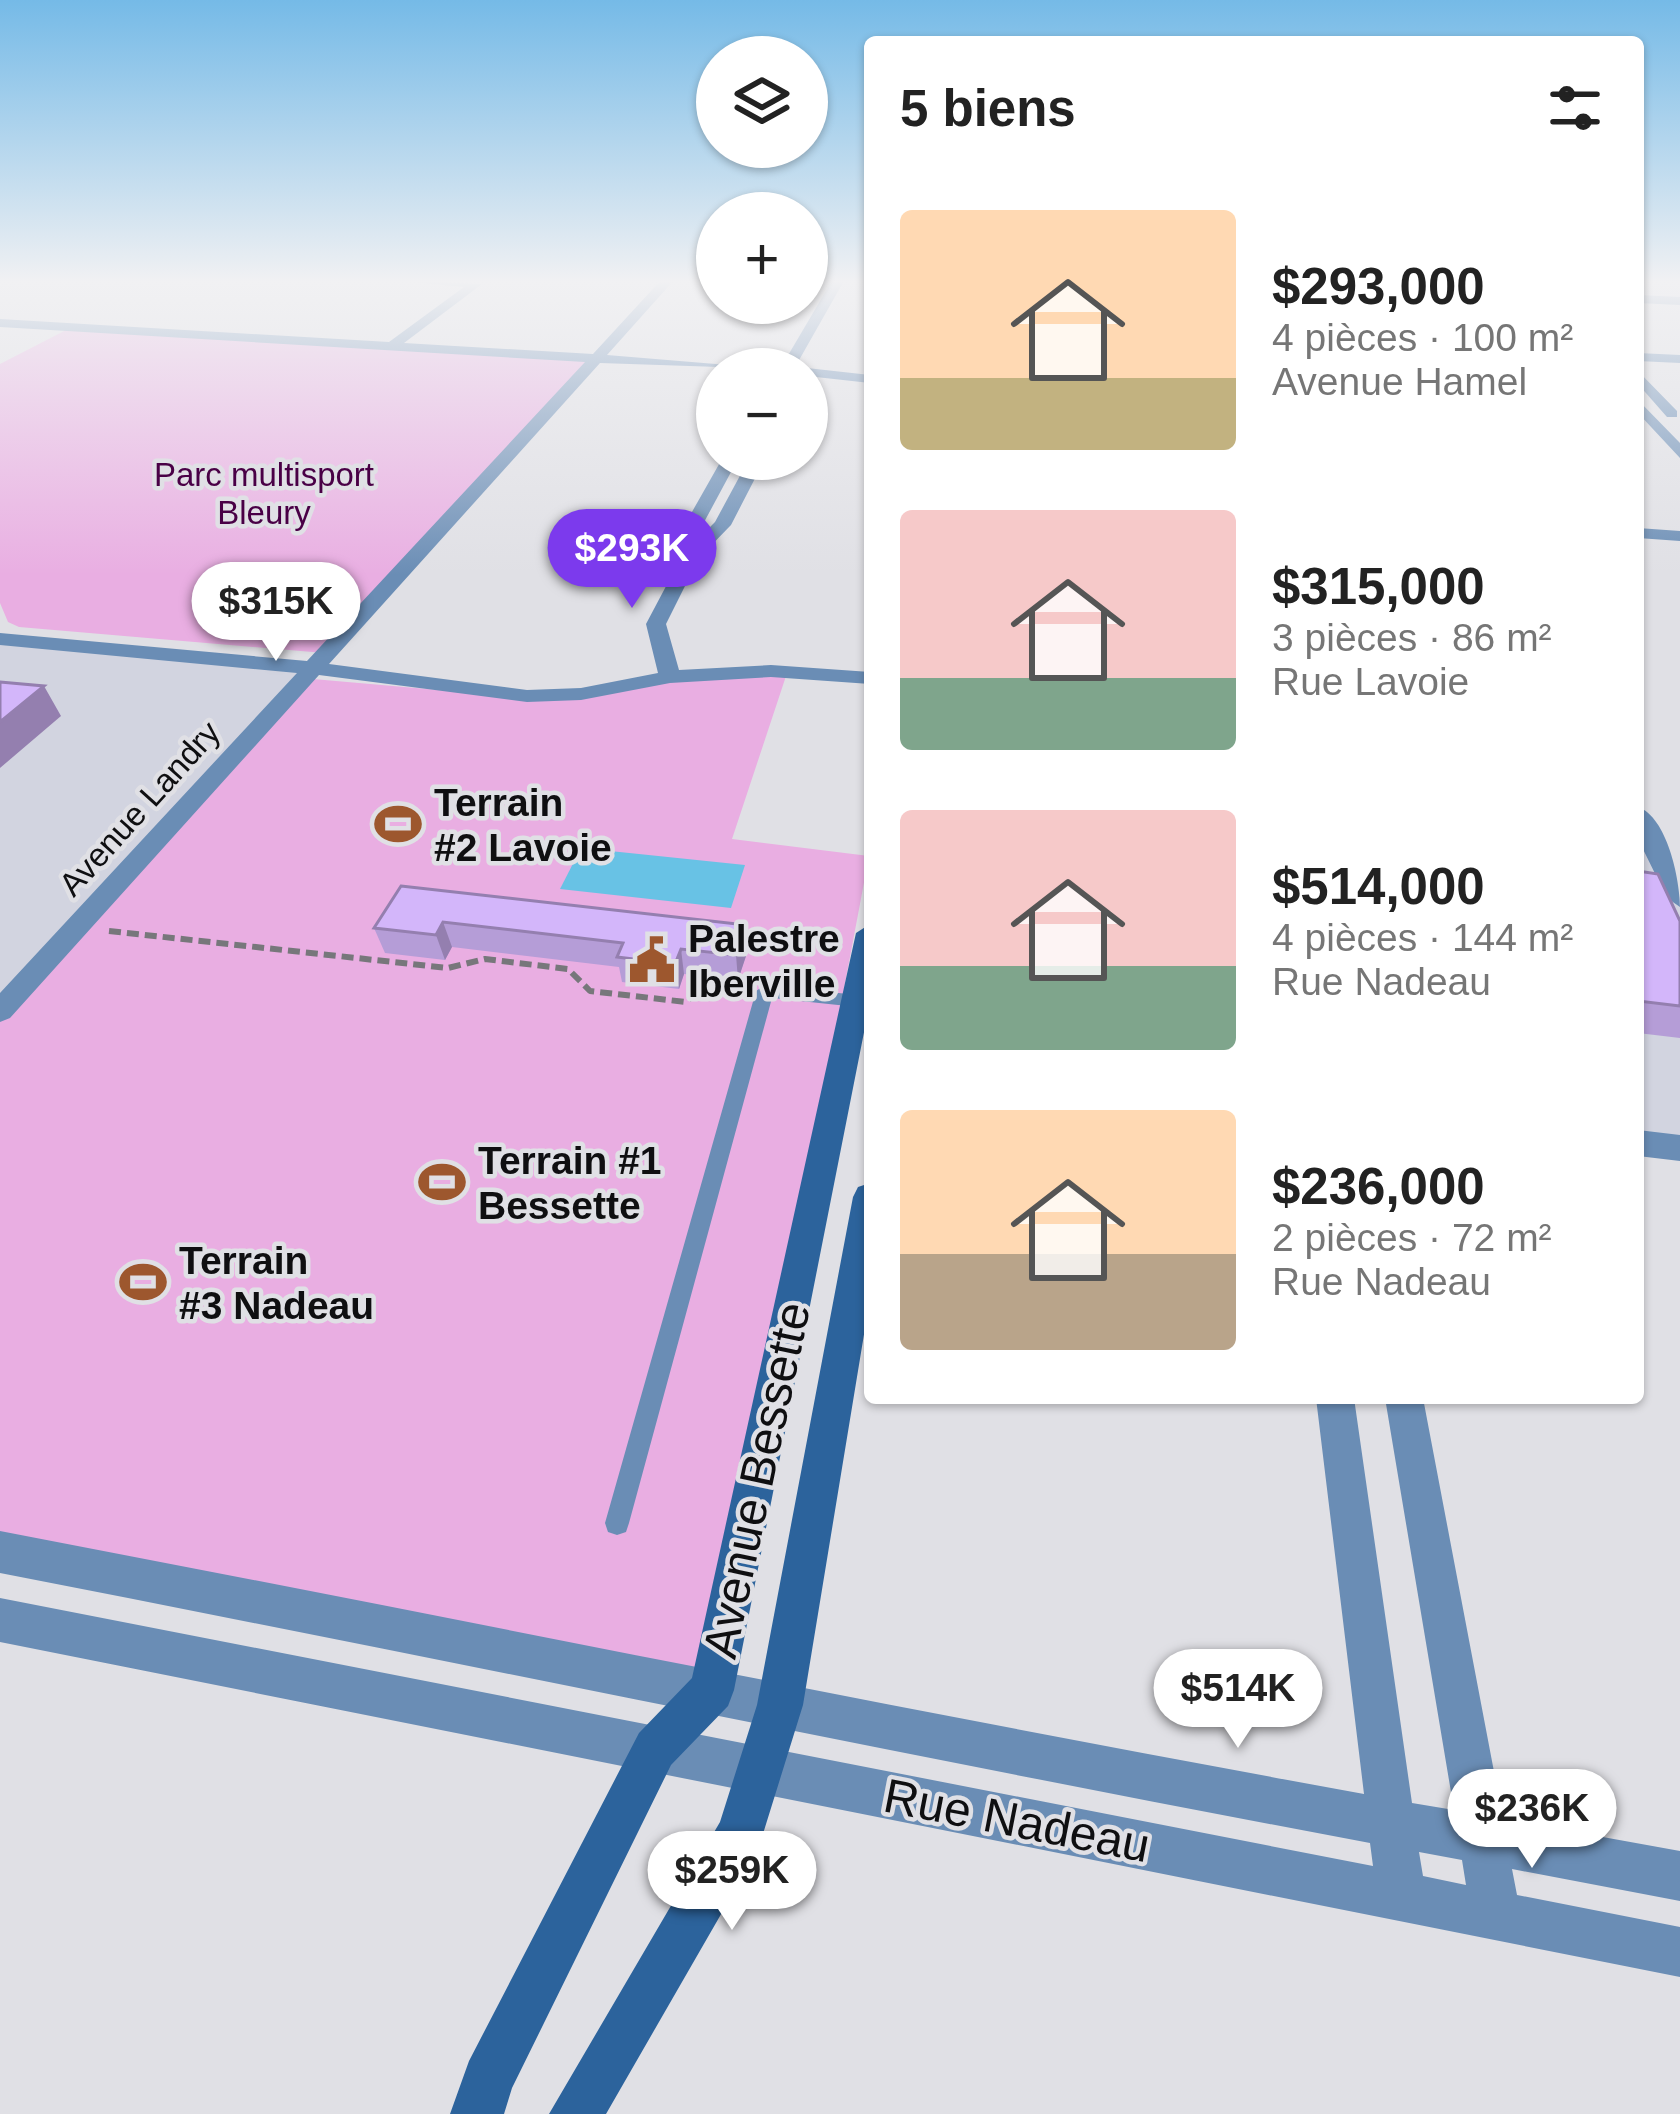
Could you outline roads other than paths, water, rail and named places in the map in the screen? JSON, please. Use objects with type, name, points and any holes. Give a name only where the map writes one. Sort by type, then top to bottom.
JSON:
[{"type":"street","name":"Avenue Landry","points":[[0,1010],[578,378]]},
{"type":"street","points":[[1644,382],[1680,423]]},
{"type":"street","points":[[1644,399],[1658,397]]},
{"type":"street","points":[[1644,406],[1674,439],[1680,454]]},
{"type":"street","points":[[691,556],[694,526],[719,480]]},
{"type":"street","points":[[670,677],[656,624],[691,556],[722,525],[746,480]]},
{"type":"street","points":[[1644,533],[1680,536]]},
{"type":"street","points":[[0,640],[310,668],[527,696],[581,694],[670,677],[771,671],[864,677]]},
{"type":"street","points":[[1644,826],[1680,898]]},
{"type":"street","name":"Avenue Bessette","points":[[477,2114],[488,2080],[655,1749],[712,1690],[864,964]]},
{"type":"street","points":[[1644,1144],[1680,1148]]},
{"type":"street","name":"Avenue Bessette","points":[[575,2114],[741,1833],[780,1705],[864,1231]]},
{"type":"street","points":[[1336,1404],[1401,1897]]},
{"type":"street","points":[[1405,1404],[1496,1916]]},
{"type":"street","name":"Rue Nadeau","points":[[0,1552],[712,1690],[895,1731],[1680,1876]]},
{"type":"street","name":"Rue Nadeau","points":[[0,1620],[1680,1952]]},
{"type":"lane","points":[[617,1523],[765,991],[857,1000]]},
{"type":"water","points":[[581,848],[745,865],[731,908],[560,889]]},
{"type":"place","name":"Terrain #2 Lavoie","points":[[398,824]]},
{"type":"place","name":"Palestre Iberville","points":[[652,960]]},
{"type":"place","name":"Terrain #1 Bessette","points":[[442,1182]]},
{"type":"place","name":"Terrain #3 Nadeau","points":[[143,1282]]},
{"type":"park label","name":"Parc multisport Bleury","points":[[264,493]]}]
